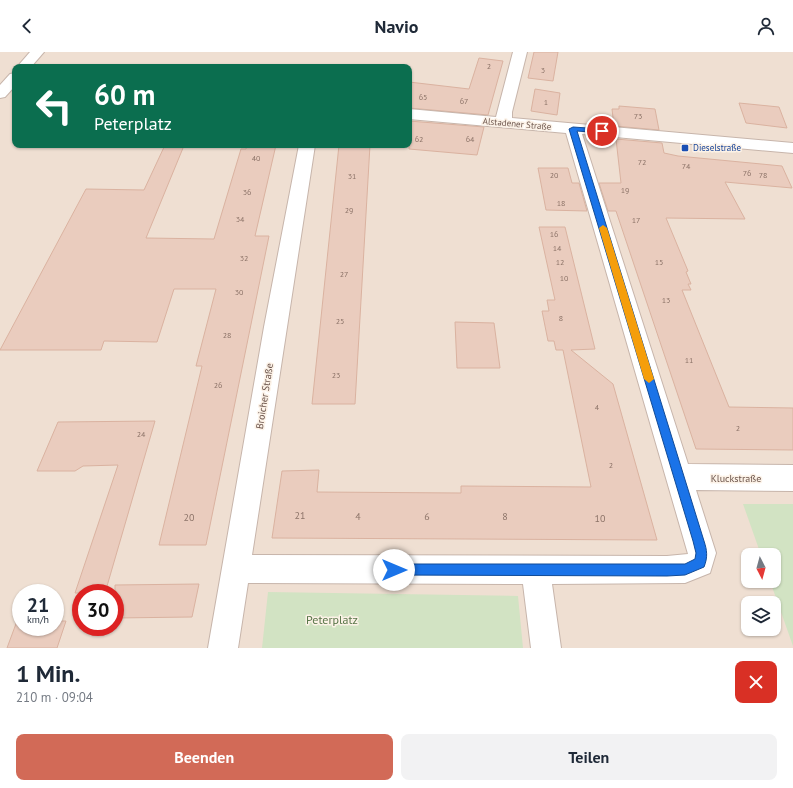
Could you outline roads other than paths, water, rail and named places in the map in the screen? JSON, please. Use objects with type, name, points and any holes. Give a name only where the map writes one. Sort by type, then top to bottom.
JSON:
[{"type":"street","points":[[27,64],[37,52]]},
{"type":"street","points":[[504,122],[504,112],[520,52]]},
{"type":"street","points":[[0,70],[12,71]]},
{"type":"street","points":[[0,94],[12,80]]},
{"type":"street","name":"Alstadener Straße","points":[[412,114],[793,148]]},
{"type":"street","points":[[236,569],[667,570],[693,567],[700,563],[702,553],[573,129]]},
{"type":"street","name":"Broicher Straße","points":[[223,648],[274,335],[306,148]]},
{"type":"street","name":"Kluckstraße","points":[[679,477],[793,478]]},
{"type":"street","points":[[536,570],[546,648]]},
{"type":"place","name":"Dieselstraße","points":[[685,148]]},
{"type":"park label","name":"Peterplatz","points":[[332,620]]}]
